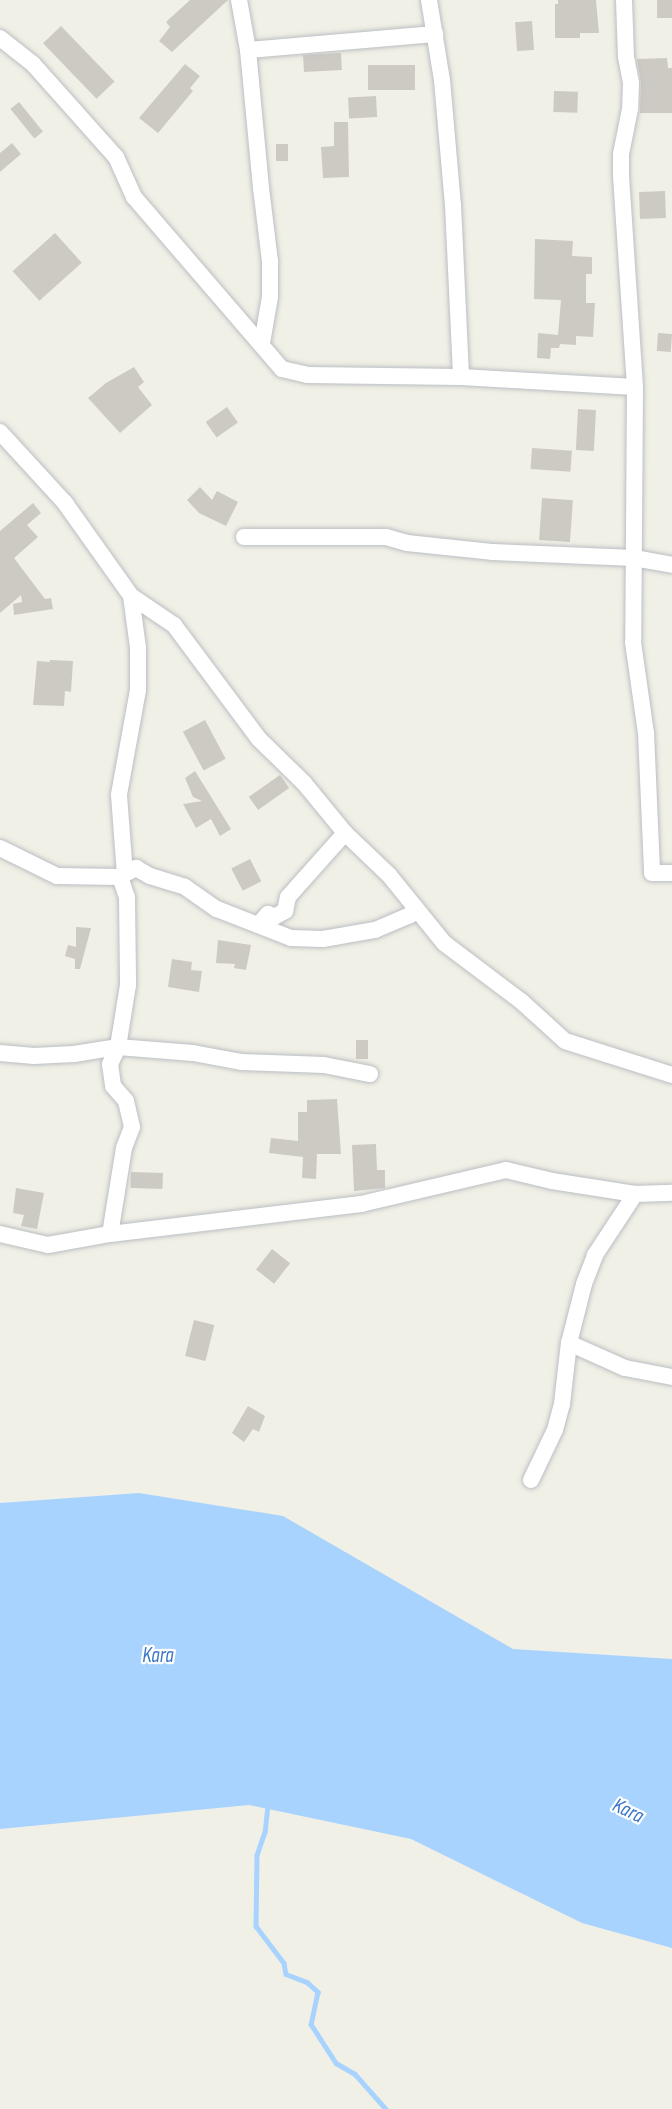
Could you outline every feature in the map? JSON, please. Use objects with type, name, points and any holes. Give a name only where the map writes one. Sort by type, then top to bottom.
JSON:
[{"type":"street","points":[[238,0],[248,50],[270,261],[270,297],[261,343]]},
{"type":"street","points":[[429,0],[442,80],[453,205],[461,377]]},
{"type":"street","points":[[624,0],[626,57],[631,83],[630,109],[621,154],[621,176],[635,387],[633,642],[646,733],[652,873],[672,873]]},
{"type":"street","points":[[248,50],[435,34]]},
{"type":"street","points":[[0,38],[33,64],[116,157],[134,197],[282,369],[307,375],[461,377],[635,387]]},
{"type":"street","points":[[0,432],[6,453],[65,503],[131,596],[174,625],[260,739],[304,783],[345,833],[389,875],[444,943],[521,1001],[565,1041],[672,1075]]},
{"type":"street","points":[[244,537],[386,537],[407,543],[492,552],[634,558],[672,565]]},
{"type":"street","points":[[110,1234],[124,1148],[132,1127],[126,1101],[113,1086],[110,1064],[118,1047],[128,976],[127,897],[122,876],[118,795],[138,690],[138,648],[131,596]]},
{"type":"street","points":[[258,925],[268,914],[274,917],[285,911],[288,897],[345,833]]},
{"type":"street","points":[[0,848],[57,876],[122,876],[136,868],[150,876],[185,887],[217,909],[291,938],[323,939],[375,930],[410,915],[415,908]]},
{"type":"street","points":[[0,1053],[34,1056],[74,1054],[118,1047],[193,1053],[242,1062],[324,1065],[370,1074]]},
{"type":"street","points":[[0,1234],[48,1245],[110,1234],[361,1204],[506,1170],[552,1181],[635,1194],[672,1193]]},
{"type":"street","points":[[531,1480],[555,1430],[562,1404],[568,1343],[596,1255],[635,1194]]},
{"type":"street","points":[[568,1343],[625,1368],[672,1377]]},
{"type":"water","name":"Kara","points":[[139,1493],[283,1516],[513,1649],[672,1659],[672,1948],[582,1923],[411,1839],[249,1805],[0,1829],[0,1503]]},
{"type":"building","points":[[190,0],[228,0],[172,52],[159,41],[170,27],[166,22]]},
{"type":"building","points":[[558,0],[596,0],[599,33],[580,33],[580,38],[555,38],[555,4],[558,4]]},
{"type":"building","points":[[657,0],[672,0],[672,18],[657,18]]},
{"type":"building","points":[[532,21],[534,50],[517,51],[515,22]]},
{"type":"building","points":[[61,26],[114,81],[97,99],[43,43]]},
{"type":"building","points":[[341,53],[342,70],[304,72],[303,55]]},
{"type":"building","points":[[667,58],[668,68],[672,68],[672,113],[640,113],[641,83],[637,59]]},
{"type":"building","points":[[185,64],[200,76],[190,88],[193,91],[158,133],[139,118]]},
{"type":"building","points":[[368,65],[415,65],[415,90],[368,90]]},
{"type":"building","points":[[554,91],[578,92],[577,113],[553,112]]},
{"type":"building","points":[[376,96],[377,117],[349,118],[348,97]]},
{"type":"building","points":[[19,102],[43,132],[34,138],[10,109]]},
{"type":"building","points":[[334,122],[348,122],[349,177],[323,178],[321,147],[334,146]]},
{"type":"building","points":[[12,143],[21,154],[0,172],[0,153]]},
{"type":"building","points":[[276,144],[288,144],[288,161],[276,161]]},
{"type":"building","points":[[665,191],[666,218],[640,219],[639,192]]},
{"type":"building","points":[[55,233],[82,263],[39,301],[13,271]]},
{"type":"building","points":[[535,239],[573,241],[572,256],[592,257],[592,274],[586,274],[586,303],[595,303],[593,337],[576,336],[576,345],[560,344],[559,348],[551,348],[550,359],[537,358],[538,333],[558,335],[561,300],[534,299]]},
{"type":"building","points":[[658,333],[672,334],[671,352],[657,351]]},
{"type":"building","points":[[134,367],[144,382],[138,387],[152,405],[120,433],[88,398],[106,383]]},
{"type":"building","points":[[227,407],[238,423],[217,437],[206,422]]},
{"type":"building","points":[[578,409],[596,410],[594,451],[576,450]]},
{"type":"building","points":[[532,448],[572,451],[570,472],[531,469]]},
{"type":"building","points":[[200,487],[212,500],[217,491],[238,502],[226,526],[199,513],[187,500]]},
{"type":"building","points":[[542,498],[573,500],[570,542],[539,540]]},
{"type":"building","points":[[33,503],[41,513],[27,525],[38,537],[14,558],[45,599],[51,598],[53,609],[14,615],[13,604],[22,602],[21,595],[0,613],[0,531]]},
{"type":"building","points":[[50,660],[73,661],[71,692],[65,691],[64,706],[33,705],[37,661],[50,662]]},
{"type":"building","points":[[205,720],[226,759],[204,771],[183,732]]},
{"type":"building","points":[[195,771],[231,829],[220,836],[211,819],[196,828],[183,804],[202,801],[193,797],[185,778]]},
{"type":"building","points":[[280,775],[289,788],[258,810],[249,797]]},
{"type":"building","points":[[250,859],[261,881],[243,891],[231,869]]},
{"type":"building","points":[[76,927],[91,928],[80,969],[75,969],[75,959],[65,956],[68,945],[76,947]]},
{"type":"building","points":[[218,940],[251,945],[246,970],[234,968],[235,964],[216,963]]},
{"type":"building","points":[[172,959],[192,962],[191,970],[202,971],[199,992],[168,987]]},
{"type":"building","points":[[356,1040],[368,1040],[368,1059],[356,1059]]},
{"type":"building","points":[[337,1099],[341,1154],[317,1154],[316,1179],[302,1178],[303,1157],[269,1153],[271,1138],[298,1141],[298,1112],[307,1112],[307,1100]]},
{"type":"building","points":[[376,1144],[377,1170],[385,1170],[385,1188],[354,1191],[352,1145]]},
{"type":"building","points":[[131,1172],[163,1173],[162,1189],[130,1188]]},
{"type":"building","points":[[16,1188],[44,1193],[37,1229],[21,1226],[24,1215],[13,1213]]},
{"type":"building","points":[[272,1249],[290,1263],[274,1284],[256,1269]]},
{"type":"building","points":[[194,1320],[214,1325],[205,1361],[185,1356]]},
{"type":"building","points":[[248,1406],[265,1416],[259,1432],[253,1429],[244,1442],[232,1433]]},
{"type":"waterway","points":[[268,1805],[265,1832],[257,1855],[256,1926],[284,1963],[286,1974],[307,1982],[318,1992],[311,2024],[336,2063],[355,2074],[386,2109]]}]
